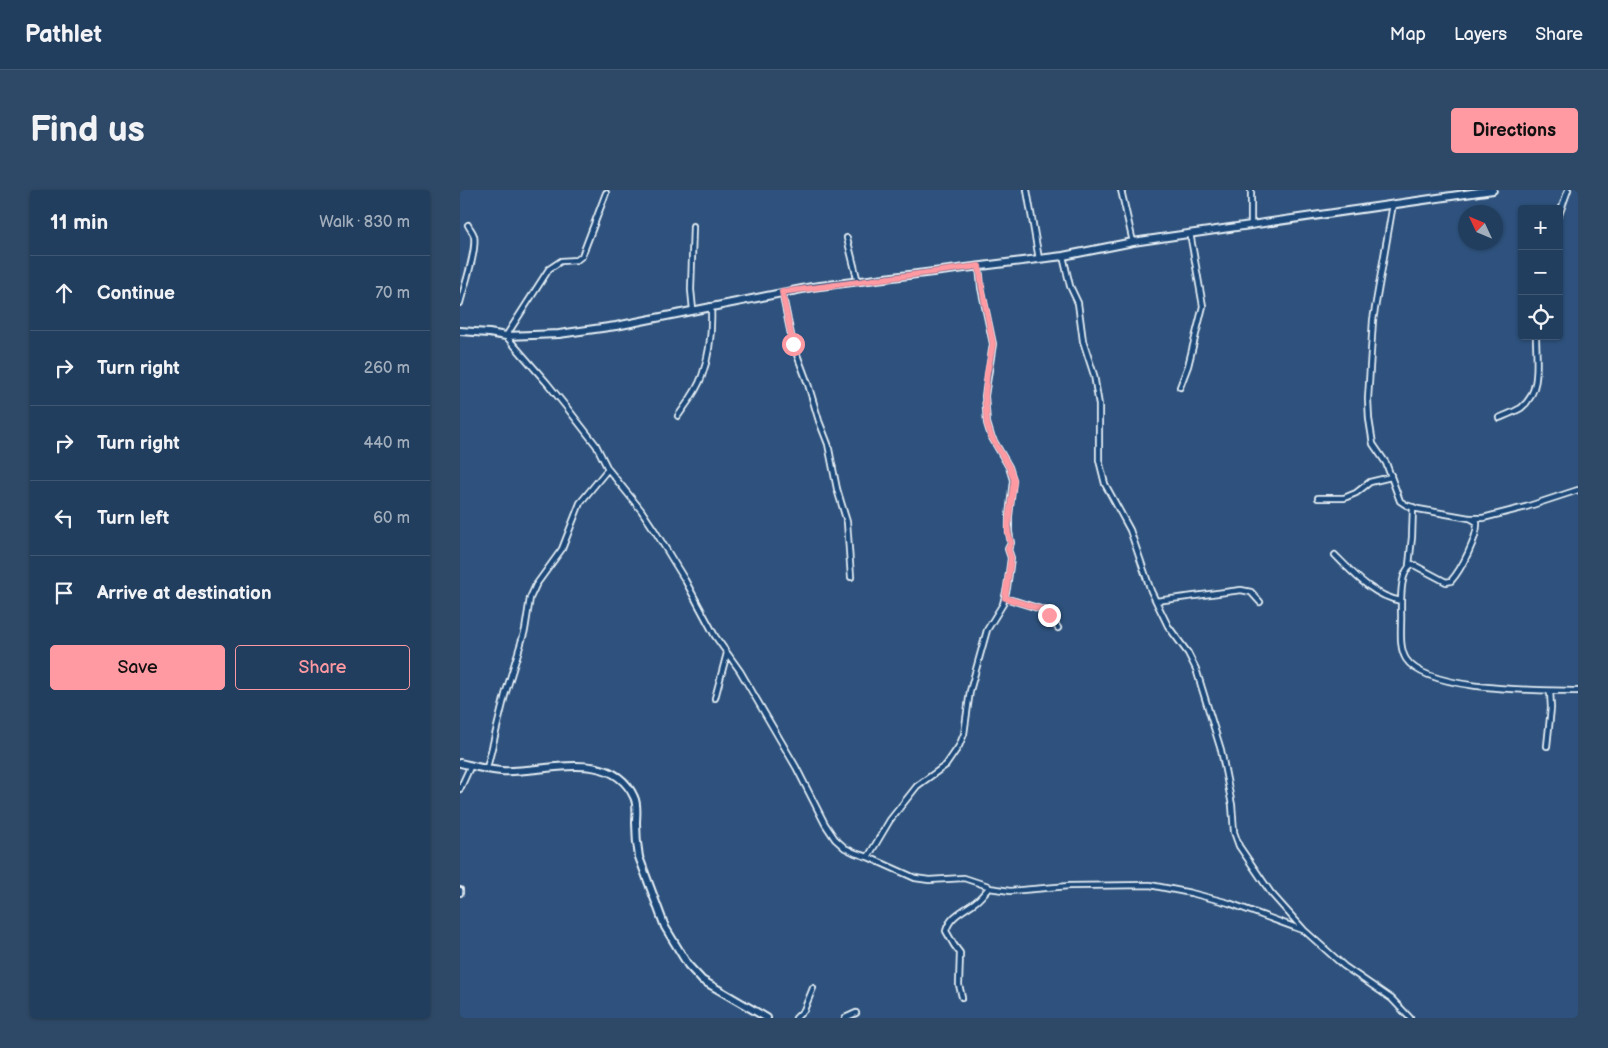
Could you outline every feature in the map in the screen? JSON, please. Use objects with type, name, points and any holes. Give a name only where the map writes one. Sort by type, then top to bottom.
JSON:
[{"type":"main road","points":[[460,332],[490,333],[506,336],[559,334],[616,326],[782,292],[1063,256],[1190,233],[1493,190]]},
{"type":"main road","points":[[460,763],[502,771],[547,767],[593,766],[615,775],[634,797],[639,857],[665,926],[688,965],[702,980],[767,1018]]},
{"type":"street","points":[[1027,190],[1039,259]]},
{"type":"street","points":[[1121,190],[1133,242]]},
{"type":"street","points":[[1250,224],[1251,190]]},
{"type":"street","points":[[1563,205],[1568,190]]},
{"type":"street","points":[[606,193],[582,256],[577,260],[561,261],[549,269],[506,336],[596,445],[608,469],[641,510],[655,531],[685,580],[715,636],[740,671],[835,839],[845,848],[916,878],[929,880],[964,878],[989,888],[1010,891],[1060,887],[1150,885],[1229,903],[1305,931]]},
{"type":"street","points":[[1393,204],[1373,320],[1368,381],[1369,419],[1373,444],[1386,463],[1400,501],[1412,507],[1469,518],[1483,518],[1526,507],[1578,490]]},
{"type":"street","points":[[460,303],[473,253],[474,237],[468,225]]},
{"type":"street","points":[[693,226],[691,290],[693,310]]},
{"type":"street","points":[[1180,387],[1188,366],[1203,306],[1190,233]]},
{"type":"street","points":[[847,238],[858,282]]},
{"type":"street","points":[[1063,256],[1070,286],[1078,303],[1083,341],[1094,375],[1099,405],[1098,460],[1101,471],[1105,484],[1130,530],[1156,601],[1168,626],[1188,653],[1196,669],[1221,750],[1232,805],[1234,832],[1239,846],[1271,893],[1289,915],[1350,970],[1392,999],[1410,1018]]},
{"type":"street","points":[[868,857],[890,820],[917,786],[946,765],[958,746],[964,734],[970,691],[987,630],[1005,598],[1011,558],[1008,549],[1011,543],[1008,532],[1014,480],[1009,467],[991,436],[987,424],[985,396],[993,344],[979,266]]},
{"type":"street","points":[[782,292],[793,344],[808,384],[818,421],[828,444],[837,489],[847,522],[851,577]]},
{"type":"street","points":[[678,416],[694,393],[702,376],[712,328],[711,306]]},
{"type":"street","points":[[1499,418],[1520,408],[1532,396],[1536,377],[1536,340]]},
{"type":"street","points":[[487,768],[505,695],[525,630],[530,598],[536,585],[562,549],[580,503],[608,469]]},
{"type":"street","points":[[1318,498],[1344,498],[1356,493],[1370,482],[1390,477],[1390,475]]},
{"type":"street","points":[[1412,507],[1412,537],[1409,565],[1404,576],[1401,601],[1402,646],[1406,658],[1413,667],[1421,672],[1453,682],[1486,687],[1578,691]]},
{"type":"street","points":[[1409,565],[1414,565],[1446,582],[1451,581],[1459,570],[1476,531],[1477,522],[1469,518]]},
{"type":"street","points":[[1335,554],[1374,591],[1388,599],[1401,601]]},
{"type":"street","points":[[1156,601],[1241,590],[1251,592],[1260,602]]},
{"type":"street","points":[[1005,598],[1044,610],[1058,628]]},
{"type":"street","points":[[715,698],[727,653]]},
{"type":"street","points":[[1547,746],[1551,708],[1550,691]]},
{"type":"street","points":[[460,789],[471,765]]},
{"type":"street","points":[[962,997],[959,985],[960,953],[946,931],[947,924],[954,916],[977,902],[989,888]]},
{"type":"street","points":[[1289,915],[1292,927]]},
{"type":"street","points":[[796,1018],[804,1010],[812,988]]},
{"type":"street","points":[[846,1018],[856,1013]]},
{"type":"route","points":[[793,344],[782,292],[979,266],[993,344],[985,396],[987,424],[991,436],[1009,467],[1014,480],[1008,532],[1011,543],[1008,549],[1011,558],[1010,573],[1005,598],[1044,610],[1049,615]]}]
